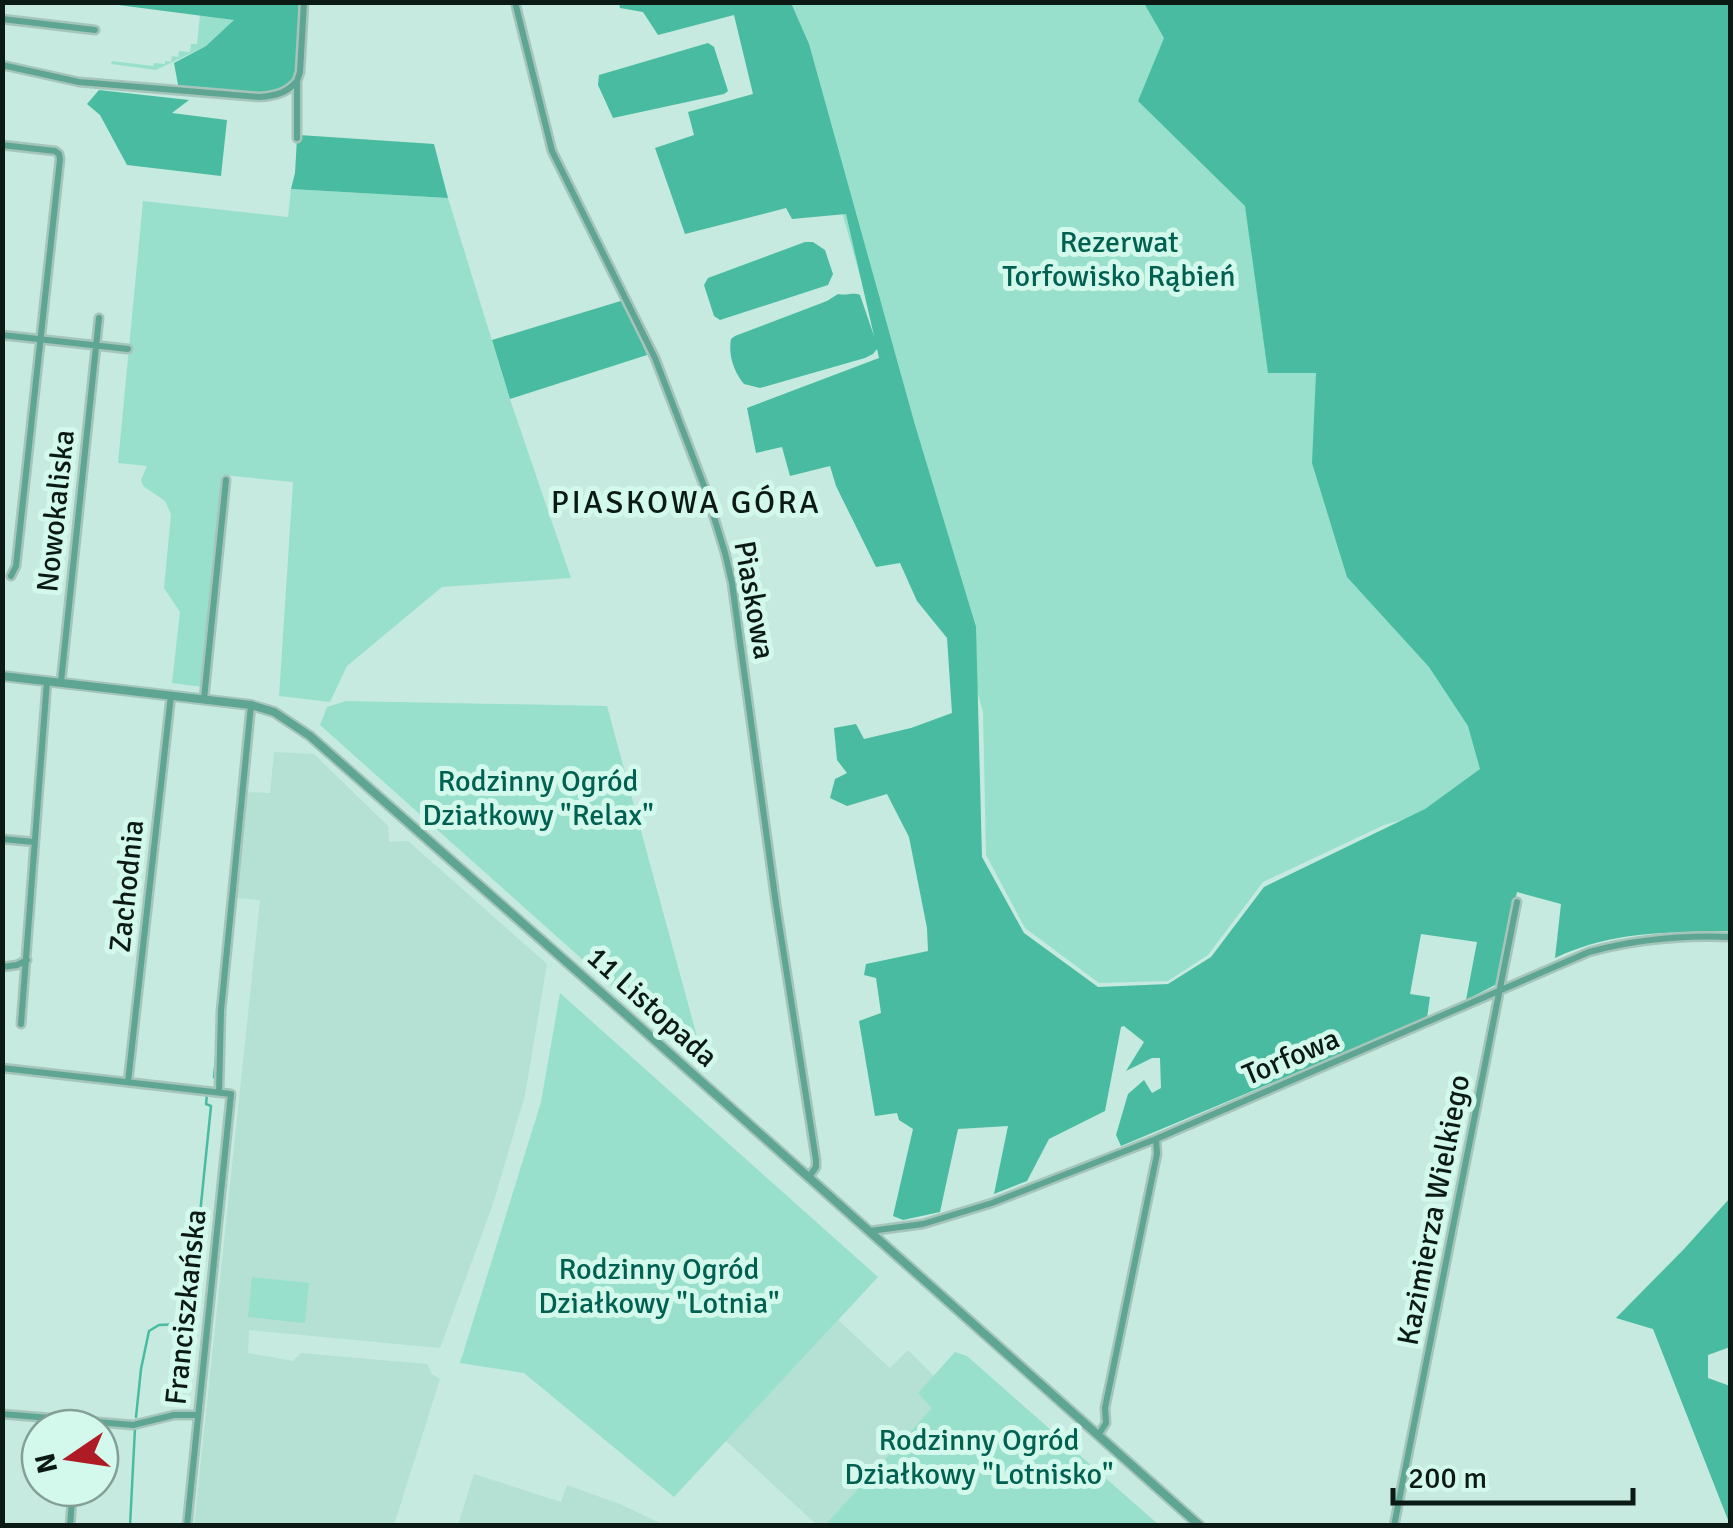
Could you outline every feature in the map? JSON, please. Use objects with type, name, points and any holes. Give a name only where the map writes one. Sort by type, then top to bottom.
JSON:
[{"type":"street","points":[[296,138],[304,2]]},
{"type":"street","name":"Piaskowa","points":[[515,2],[552,151],[655,358],[706,491],[725,553],[816,1160],[810,1177]]},
{"type":"street","points":[[2,19],[95,30]]},
{"type":"street","points":[[2,65],[78,82],[259,97],[290,90],[298,81]]},
{"type":"street","points":[[2,145],[59,154],[16,566],[10,576]]},
{"type":"street","name":"Nowokaliska","points":[[61,682],[99,318]]},
{"type":"street","points":[[2,335],[128,349]]},
{"type":"street","points":[[204,699],[226,480]]},
{"type":"street","name":"11 Listopada","points":[[2,676],[251,705],[274,712],[310,736],[1200,1526]]},
{"type":"street","points":[[21,1024],[47,680]]},
{"type":"street","name":"Zachodnia","points":[[128,1082],[171,695]]},
{"type":"street","points":[[2,1068],[219,1092],[222,1011],[251,705]]},
{"type":"street","points":[[2,839],[34,842]]},
{"type":"street","name":"Kazimierza Wielkiego","points":[[1394,1526],[1517,902]]},
{"type":"street","name":"Torfowa","points":[[870,1231],[924,1224],[960,1214],[1156,1138],[1589,952],[1645,939],[1730,937]]},
{"type":"street","points":[[2,966],[26,960]]},
{"type":"street","name":"Franciszkańska","points":[[187,1526],[231,1094],[219,1092]]},
{"type":"street","points":[[1098,1434],[1106,1423],[1105,1408],[1156,1138]]},
{"type":"street","points":[[120,1425],[136,1425],[174,1414],[197,1414]]},
{"type":"shaded area","points":[[103,3],[299,3],[297,81],[269,97],[179,90],[174,63],[206,46],[234,20]]},
{"type":"shaded area","points":[[619,3],[791,3],[809,44],[915,425],[976,627],[982,857],[1024,933],[1098,987],[1168,984],[1211,957],[1264,887],[1425,809],[1480,769],[1468,726],[1429,667],[1347,577],[1312,463],[1316,373],[1268,373],[1245,206],[1138,101],[1164,38],[1144,3],[1730,3],[1730,931],[1620,938],[1555,958],[1561,904],[1517,892],[1497,984],[1466,1000],[1477,942],[1421,934],[1410,994],[1430,997],[1427,1018],[1121,1146],[1116,1135],[1128,1094],[1144,1080],[1152,1093],[1161,1088],[1160,1058],[1126,1071],[1144,1042],[1121,1027],[1105,1111],[1049,1139],[1027,1181],[994,1194],[1008,1126],[958,1129],[940,1212],[903,1220],[893,1216],[913,1129],[899,1120],[897,1113],[875,1116],[859,1021],[881,1013],[876,978],[864,975],[866,964],[928,951],[927,928],[909,837],[887,794],[847,806],[830,798],[835,779],[847,773],[837,760],[834,728],[856,724],[864,739],[952,713],[947,638],[917,601],[900,563],[876,567],[830,466],[790,476],[782,447],[756,453],[747,408],[879,358],[877,349],[865,358],[760,388],[744,384],[731,357],[731,339],[735,336],[838,294],[860,295],[874,336],[846,214],[792,219],[786,208],[685,234],[655,148],[694,135],[688,112],[753,94],[734,15],[658,35],[643,12],[620,8]]},
{"type":"shaded area","points":[[708,43],[714,47],[728,91],[613,118],[598,85],[599,75]]},
{"type":"shaded area","points":[[99,90],[189,100],[172,113],[227,120],[221,176],[127,165],[100,115],[87,104]]},
{"type":"shaded area","points":[[299,135],[434,144],[448,198],[291,189]]},
{"type":"shaded area","points":[[813,242],[825,250],[833,274],[828,285],[720,320],[714,316],[704,285],[708,278]]},
{"type":"shaded area","points":[[624,300],[647,355],[510,399],[492,340]]},
{"type":"shaded area","points":[[274,752],[314,754],[388,826],[389,842],[408,841],[547,964],[525,1095],[493,1204],[440,1348],[249,1330],[248,1353],[293,1361],[301,1353],[427,1364],[440,1379],[394,1525],[194,1526],[260,900],[236,898],[245,792],[270,793]]},
{"type":"shaded area","points":[[1730,1198],[1730,1347],[1708,1355],[1708,1378],[1730,1386],[1730,1525],[1653,1329],[1616,1318]]},
{"type":"shaded area","points":[[838,1320],[890,1368],[908,1350],[934,1376],[918,1393],[933,1407],[825,1525],[817,1525],[726,1441]]},
{"type":"shaded area","points":[[474,1474],[561,1502],[567,1485],[664,1525],[458,1525]]},
{"type":"green space","name":"Rezerwat Torfowisko Rąbień","points":[[783,3],[1355,3],[1504,720],[1471,801],[1384,825],[1263,882],[1208,955],[1168,981],[1099,983],[1025,928],[986,855],[983,712]]},
{"type":"green space","points":[[200,15],[235,20],[206,46],[156,70],[111,64],[112,61],[153,66],[171,62],[179,51],[190,52],[191,44],[197,44]]},
{"type":"green space","points":[[291,189],[448,198],[571,578],[442,587],[347,666],[330,702],[279,696],[293,482],[222,475],[202,687],[172,683],[180,612],[164,588],[171,514],[165,501],[143,486],[141,480],[147,466],[118,463],[143,201],[288,217]]},
{"type":"green space","name":"Rodzinny Ogród Działkowy \"Relax\"","points":[[346,701],[607,706],[705,1066],[320,725],[327,707]]},
{"type":"green space","name":"Rodzinny Ogród Działkowy \"Lotnia\"","points":[[560,993],[878,1277],[674,1497],[524,1373],[460,1363],[541,1102]]},
{"type":"green space","points":[[252,1277],[309,1283],[305,1323],[248,1317]]},
{"type":"green space","name":"Rodzinny Ogród Działkowy \"Lotnisko\"","points":[[955,1352],[967,1356],[1159,1525],[825,1525],[932,1408],[918,1393]]},
{"type":"waterway","points":[[1282,20],[1287,2]]},
{"type":"waterway","points":[[214,1077],[217,1050]]},
{"type":"waterway","points":[[193,1283],[211,1106],[206,1104],[207,1095]]},
{"type":"waterway","points":[[136,1417],[149,1331],[159,1325],[182,1324],[190,1306]]},
{"type":"waterway","points":[[130,1526],[135,1428]]},
{"type":"district","name":"PIASKOWA GÓRA","points":[[686,502]]}]
